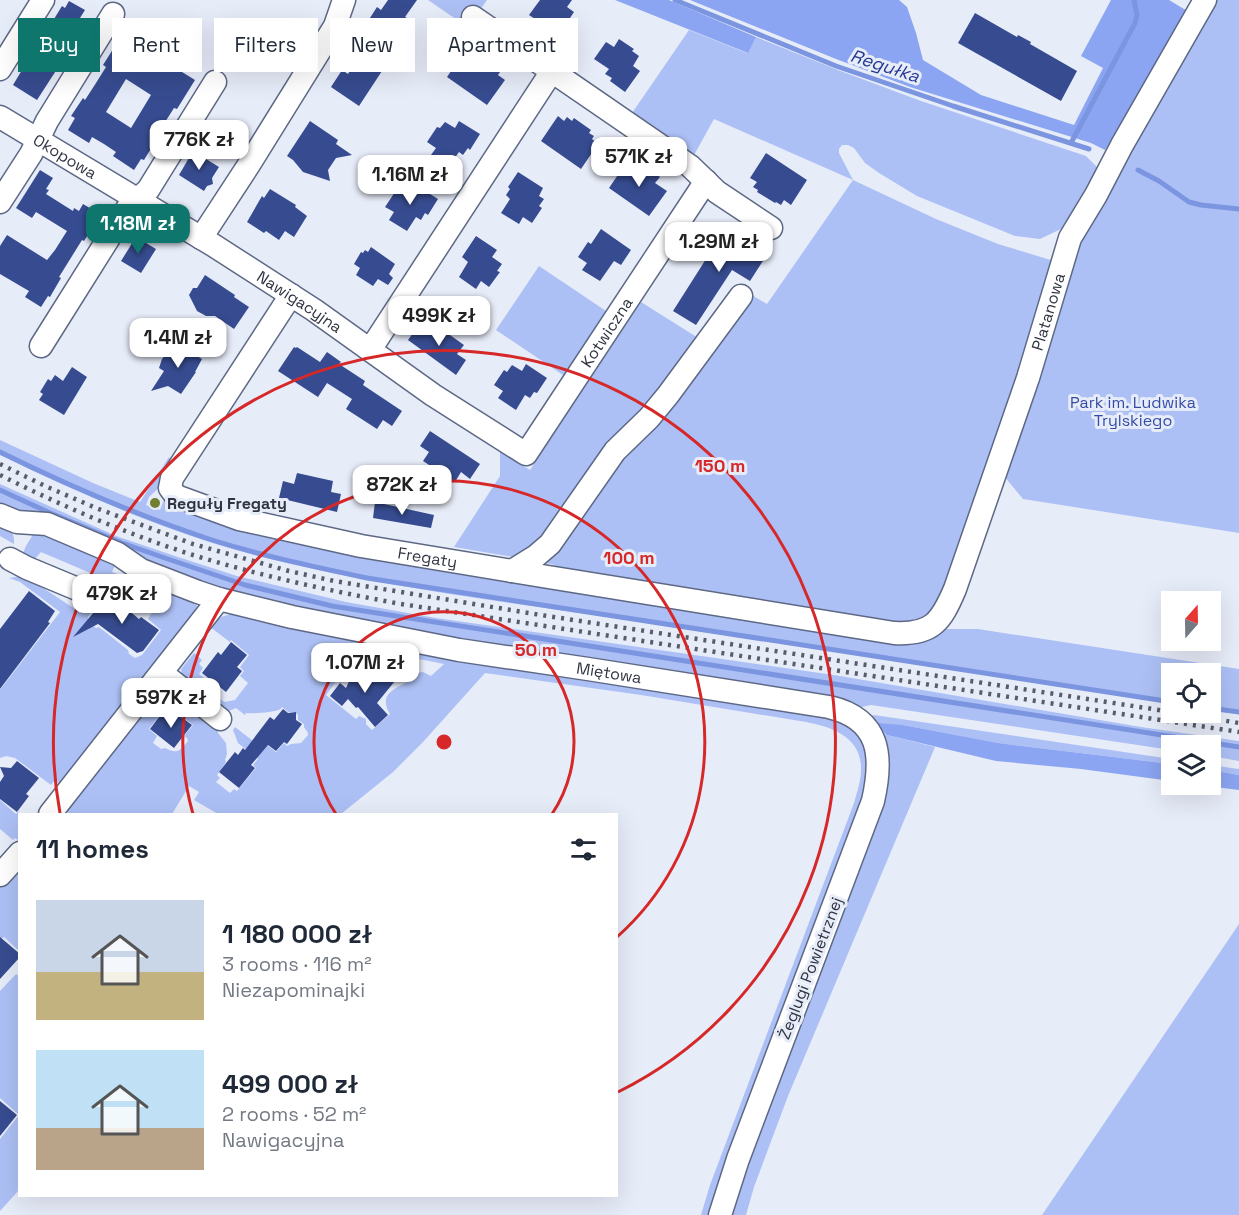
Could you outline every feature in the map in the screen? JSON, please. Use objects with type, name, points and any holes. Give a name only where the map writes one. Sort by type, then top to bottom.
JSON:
[{"type":"street","points":[[0,69],[43,0]]},
{"type":"street","points":[[196,236],[250,163],[334,26],[344,0]]},
{"type":"street","name":"Platanowa","points":[[920,632],[936,623],[955,589],[1028,378],[1070,238],[1205,0]]},
{"type":"street","points":[[0,202],[31,154],[37,140],[113,14]]},
{"type":"street","points":[[370,350],[551,72]]},
{"type":"street","points":[[553,72],[690,166],[717,192],[771,228]]},
{"type":"street","points":[[41,346],[127,209],[148,190],[215,82]]},
{"type":"street","name":"Okopowa","points":[[0,117],[196,236]]},
{"type":"street","name":"Kotwiczna","points":[[526,454],[706,181]]},
{"type":"street","name":"Nawigacyjna","points":[[196,236],[291,295],[433,394],[526,454]]},
{"type":"street","name":"Fregaty","points":[[291,295],[172,478],[170,485],[174,494],[181,498],[239,519],[361,546],[894,633],[920,632]]},
{"type":"street","points":[[512,571],[550,544],[615,451],[669,395],[741,297]]},
{"type":"street","name":"Miętowa","points":[[8,519],[50,525],[118,554],[141,570],[219,599],[302,620],[459,650],[829,707],[849,714],[860,722]]},
{"type":"street","points":[[10,559],[87,593]]},
{"type":"street","points":[[51,813],[219,599]]},
{"type":"street","points":[[162,673],[220,719]]},
{"type":"street","name":"Żeglugi Powietrznej","points":[[720,1215],[738,1159],[873,801],[879,759],[873,740],[860,722]]},
{"type":"street","points":[[0,875],[18,855]]},
{"type":"green space","points":[[428,0],[487,0],[473,18],[454,18]]},
{"type":"green space","name":"Park im. Ludwika Trylskiego","points":[[1212,0],[1239,0],[1239,533],[1023,499],[1004,476],[1074,247],[1132,151],[1128,148]]},
{"type":"green space","points":[[689,30],[747,53],[756,37],[921,101],[1086,156],[1099,169],[1084,201],[1061,229],[1040,239],[1015,236],[917,196],[865,163],[854,148],[848,145],[842,145],[839,153],[853,180],[714,119],[693,157],[630,116]]},
{"type":"green space","points":[[853,180],[936,219],[998,244],[1054,261],[943,596],[930,615],[909,624],[550,570],[555,565],[541,562],[750,294],[767,304]]},
{"type":"green space","points":[[539,266],[609,313],[566,377],[496,330]]},
{"type":"green space","points":[[641,302],[703,341],[562,520],[519,558],[454,547],[500,476],[500,452],[530,470]]},
{"type":"green space","points":[[0,440],[140,502],[169,457],[171,460],[161,486],[149,497],[146,505],[160,510],[165,497],[918,643],[929,641],[943,629],[978,629],[1200,663],[1161,663],[1161,702],[454,595],[316,570],[235,550],[132,514],[0,455]]},
{"type":"green space","points":[[0,484],[116,536],[237,576],[346,602],[436,618],[834,675],[1197,735],[1161,735],[1161,748],[871,705],[857,708],[530,652],[244,597],[0,508]]},
{"type":"green space","points":[[0,520],[11,530],[14,544],[0,536]]},
{"type":"green space","points":[[35,531],[116,563],[112,572],[131,579],[138,578],[125,603],[108,592],[88,617],[89,623],[96,628],[99,627],[135,658],[142,655],[161,630],[148,619],[166,589],[196,603],[198,609],[59,792],[55,788],[59,783],[55,780],[51,785],[15,758],[6,756],[0,758],[0,690],[60,612],[20,582],[9,578],[23,576],[78,611],[97,585],[103,589],[108,580],[41,552],[33,561],[22,555]]},
{"type":"green space","points":[[234,613],[387,644],[388,654],[386,656],[364,659],[352,671],[349,671],[341,683],[337,680],[326,695],[356,719],[359,716],[366,719],[366,724],[372,730],[390,714],[386,699],[394,689],[416,673],[423,672],[431,676],[444,664],[409,657],[415,650],[829,715],[854,729],[865,745],[868,787],[714,1215],[701,1215],[710,1185],[854,803],[861,770],[860,759],[851,742],[826,727],[806,722],[485,673],[393,772],[342,813],[216,813],[194,800],[199,792],[189,786],[173,813],[68,813],[68,808],[159,690],[176,689],[218,723],[218,733],[226,743],[227,754],[226,762],[217,775],[220,778],[216,782],[230,793],[234,789],[237,791],[256,768],[253,765],[258,759],[238,743],[233,730],[235,727],[253,741],[256,737],[276,752],[284,743],[287,746],[301,743],[308,735],[304,724],[298,720],[298,715],[282,707],[276,711],[246,713],[245,715],[236,708],[222,714],[183,683],[181,669],[194,653],[202,660],[199,664],[203,668],[199,674],[213,685],[209,690],[224,702],[235,700],[248,683],[240,676],[244,671],[240,667],[249,655],[210,627],[221,617]],"holes":[[[160,696],[165,699],[167,705],[193,725],[184,736],[188,741],[178,751],[161,749],[153,743],[157,736],[149,729],[162,712],[152,705]]]},
{"type":"green space","points":[[1221,666],[1239,669],[1239,714],[1221,711]]},
{"type":"green space","points":[[874,715],[1161,758],[1161,763],[997,743],[903,725],[887,735],[935,747],[788,1096],[746,1215],[727,1215],[882,796],[870,717]]},
{"type":"green space","points":[[1221,738],[1239,741],[1239,761],[1221,758]]},
{"type":"green space","points":[[1221,767],[1239,769],[1239,775],[1221,772]]},
{"type":"green space","points":[[0,800],[16,814],[20,813],[18,840],[15,838],[13,840],[0,829]]},
{"type":"green space","points":[[18,864],[18,950],[4,937],[0,940],[0,886]]},
{"type":"green space","points":[[1239,924],[1239,1215],[1042,1215]]},
{"type":"green space","points":[[16,974],[18,976],[18,1114],[0,1098],[0,991]]},
{"type":"green space","points":[[18,1116],[18,1191],[0,1211],[0,1139]]},
{"type":"shaded area","points":[[615,0],[669,0],[756,37],[748,53]]},
{"type":"shaded area","points":[[690,0],[899,0],[907,7],[923,60],[981,95],[1074,125],[1103,68],[1081,56],[1111,0],[1169,0],[1189,12],[1115,142],[1111,140],[1105,150],[1091,143],[910,87]]},
{"type":"shaded area","points":[[877,723],[903,725],[998,743],[1161,763],[1161,780],[996,761],[887,735]]},
{"type":"shaded area","points":[[1221,772],[1239,775],[1239,790],[1221,788]]},
{"type":"building","points":[[388,0],[417,0],[405,17],[407,18],[370,18],[377,7],[381,10]]},
{"type":"building","points":[[540,0],[572,0],[567,7],[574,12],[570,18],[534,18],[529,15]]},
{"type":"building","points":[[69,1],[85,10],[80,18],[55,18],[62,6],[65,8]]},
{"type":"building","points":[[975,13],[1017,37],[1018,35],[1031,42],[1030,44],[1077,71],[1061,101],[958,43]]},
{"type":"building","points":[[619,39],[634,49],[632,51],[639,56],[633,66],[640,71],[625,92],[610,81],[612,78],[605,74],[609,69],[594,59],[606,42],[614,47]]},
{"type":"building","points":[[112,51],[112,72],[182,72],[195,80],[177,109],[174,108],[144,160],[141,159],[134,170],[113,156],[116,152],[104,144],[92,137],[89,143],[68,130],[75,118],[71,116],[83,98],[85,100],[106,67],[103,65]],"holes":[[[126,79],[151,95],[131,128],[106,112]]]},
{"type":"building","points":[[21,72],[55,72],[37,100],[13,85]]},
{"type":"building","points":[[341,72],[348,74],[349,72],[381,72],[359,106],[331,87]]},
{"type":"building","points":[[450,72],[500,72],[498,75],[505,80],[487,105],[447,77]]},
{"type":"building","points":[[558,116],[564,121],[567,117],[572,121],[574,118],[591,130],[589,133],[594,136],[592,139],[598,144],[581,169],[541,141]]},
{"type":"building","points":[[310,121],[338,140],[336,144],[352,155],[336,158],[328,170],[330,181],[303,172],[287,156]]},
{"type":"building","points":[[459,121],[480,134],[470,150],[468,148],[463,155],[459,152],[449,166],[431,155],[436,148],[427,142],[437,127],[440,128],[445,122],[455,128]]},
{"type":"building","points":[[193,151],[219,167],[212,178],[213,184],[207,186],[204,191],[179,175]]},
{"type":"building","points":[[766,153],[807,180],[791,205],[784,200],[781,205],[775,203],[753,187],[757,182],[750,178]]},
{"type":"building","points":[[626,163],[638,171],[642,165],[660,177],[655,183],[667,191],[649,216],[609,188]]},
{"type":"building","points":[[40,170],[53,178],[46,189],[49,190],[46,194],[73,211],[74,208],[79,211],[83,204],[98,213],[94,221],[96,222],[59,277],[61,278],[50,297],[48,296],[41,307],[25,297],[29,291],[0,274],[0,246],[7,235],[47,260],[67,231],[36,212],[32,218],[16,208]]},
{"type":"building","points":[[518,172],[543,188],[539,196],[544,199],[539,206],[542,208],[532,223],[523,217],[519,224],[501,213],[510,199],[506,195],[510,189],[508,187]]},
{"type":"building","points":[[402,186],[412,193],[417,186],[438,199],[428,215],[425,213],[421,220],[416,217],[407,231],[389,220],[394,212],[385,207]]},
{"type":"building","points":[[270,189],[296,205],[295,207],[307,216],[294,237],[285,231],[279,240],[247,222],[262,196],[264,198]]},
{"type":"building","points":[[727,226],[757,246],[755,249],[766,256],[750,281],[732,270],[696,325],[673,311]]},
{"type":"building","points":[[601,229],[631,250],[621,265],[614,261],[600,281],[582,270],[587,263],[578,257]]},
{"type":"building","points":[[476,236],[497,250],[492,257],[502,264],[497,271],[500,272],[489,287],[481,281],[476,289],[459,277],[468,262],[462,257]]},
{"type":"building","points":[[136,237],[156,249],[141,273],[121,261]]},
{"type":"building","points":[[371,247],[395,264],[389,274],[393,278],[388,285],[378,279],[373,286],[356,275],[360,268],[354,264],[361,252],[365,250],[368,252]]},
{"type":"building","points":[[205,275],[249,307],[234,329],[215,316],[206,316],[197,311],[189,295],[193,288],[197,288]]},
{"type":"building","points":[[433,323],[464,345],[457,354],[466,360],[456,375],[408,340],[418,326],[427,332]]},
{"type":"building","points":[[177,344],[202,359],[196,372],[181,394],[168,386],[151,391],[164,371],[159,368],[162,359],[173,351]]},
{"type":"building","points":[[294,347],[320,362],[327,352],[341,362],[339,364],[365,381],[363,385],[402,411],[392,426],[383,420],[377,429],[346,409],[352,399],[327,383],[318,397],[278,371]]},
{"type":"building","points":[[526,364],[547,378],[537,393],[534,392],[530,398],[525,395],[516,410],[498,398],[503,391],[494,385],[504,370],[507,372],[512,365],[522,371]]},
{"type":"building","points":[[72,367],[87,377],[64,415],[39,400],[43,394],[40,392],[48,379],[51,381],[55,375],[63,381]]},
{"type":"building","points":[[430,431],[480,464],[470,479],[461,472],[455,482],[423,461],[429,452],[420,446]]},
{"type":"building","points":[[297,473],[333,481],[331,492],[341,494],[337,512],[279,498],[283,481],[294,484]]},
{"type":"building","points":[[375,502],[434,515],[431,528],[373,518]]},
{"type":"building","points":[[29,591],[55,611],[48,622],[50,623],[0,689],[0,629]]},
{"type":"building","points":[[109,594],[139,619],[141,617],[159,630],[143,651],[137,653],[98,624],[73,637]]},
{"type":"building","points":[[231,642],[247,655],[237,667],[242,671],[226,692],[202,673],[218,652],[221,655]]},
{"type":"building","points":[[362,667],[376,678],[381,670],[395,681],[377,703],[388,715],[375,727],[348,699],[342,706],[330,696],[340,683],[346,688],[352,675],[354,676]]},
{"type":"building","points":[[283,709],[288,713],[296,712],[296,720],[302,724],[287,744],[284,742],[276,751],[268,745],[251,765],[255,768],[239,788],[219,772],[235,752],[238,755],[243,748],[245,750],[270,717],[274,720]]},
{"type":"building","points":[[162,713],[171,721],[177,714],[192,725],[174,748],[150,729]]},
{"type":"building","points":[[17,761],[39,778],[26,794],[29,796],[17,812],[0,799],[0,782],[4,776],[0,767],[11,768]]},
{"type":"building","points":[[0,937],[18,952],[18,959],[0,979]]},
{"type":"building","points":[[0,1101],[17,1115],[0,1136]]},
{"type":"waterway","name":"Regułka","points":[[675,0],[836,66],[1089,149]]},
{"type":"waterway","points":[[1071,143],[1135,23],[1137,15],[1134,0]]},
{"type":"waterway","name":"Regułka","points":[[1138,170],[1159,181],[1189,202],[1239,209]]},
{"type":"waterway","points":[[0,452],[104,500],[185,531],[250,551],[348,574],[1161,700]]},
{"type":"waterway","points":[[0,490],[122,543],[162,557],[245,585],[332,606],[1239,747]]},
{"type":"waterway","points":[[1221,710],[1239,712]]},
{"type":"railway","points":[[0,464],[96,508],[193,544],[334,581],[1161,710]]},
{"type":"railway","points":[[0,475],[95,519],[168,547],[244,570],[349,594],[401,604],[1239,732]]},
{"type":"railway","points":[[1221,720],[1239,723]]},
{"type":"place","name":"Reguły Fregaty","points":[[155,503]]}]
